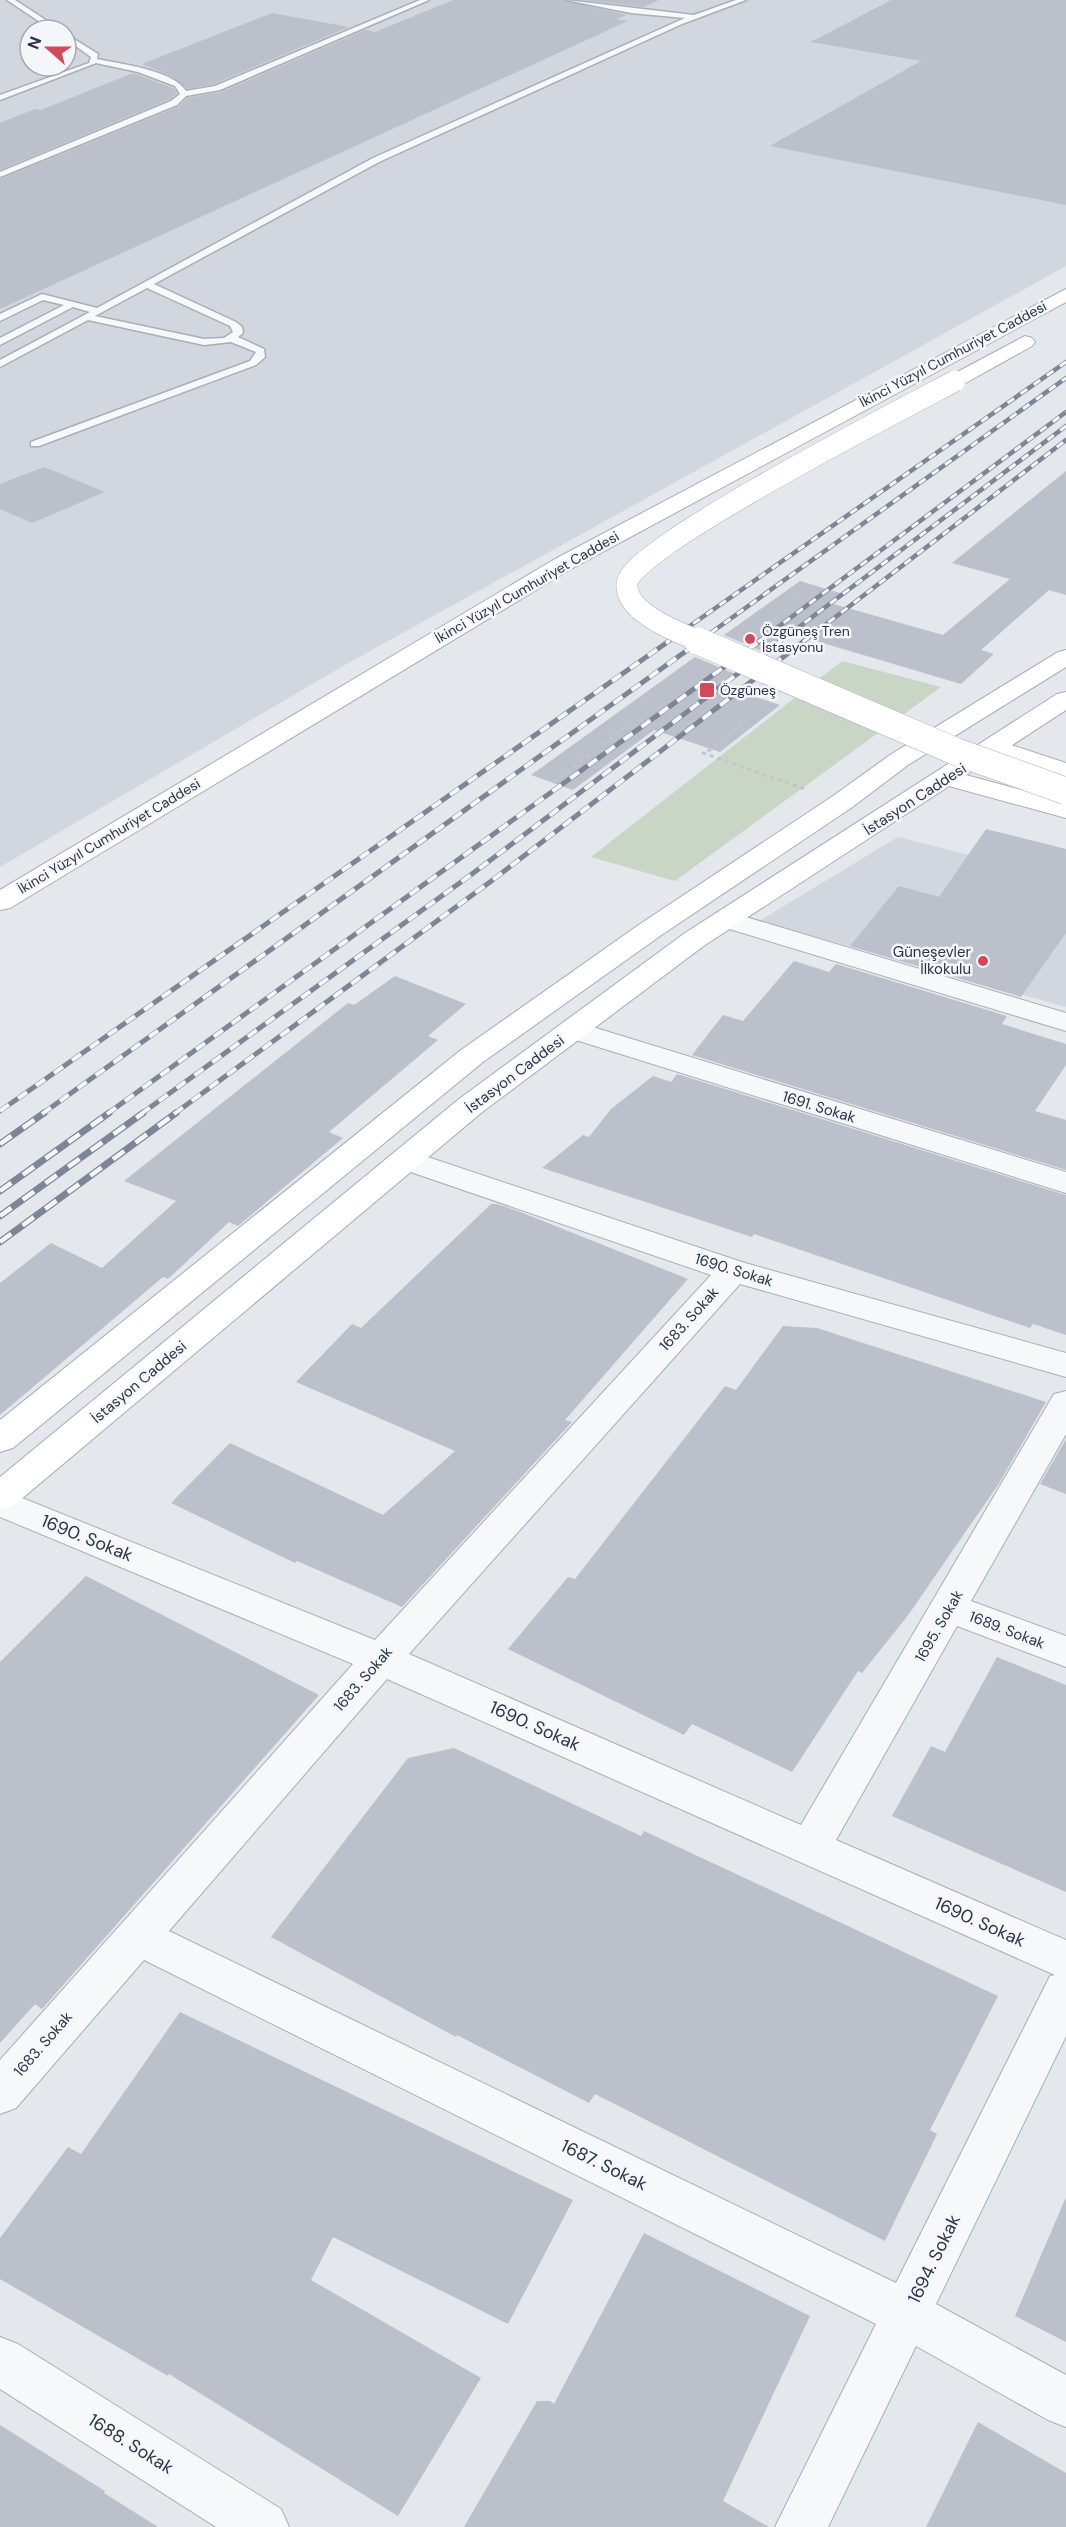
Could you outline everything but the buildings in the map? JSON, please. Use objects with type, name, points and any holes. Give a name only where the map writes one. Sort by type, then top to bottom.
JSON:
[{"type":"main road","name":"İkinci Yüzyıl Cumhuriyet Caddesi","points":[[0,902],[563,564],[1066,295]]},
{"type":"main road","points":[[1046,330],[808,461],[667,544],[633,570],[628,577],[628,592],[651,619],[664,626],[957,752],[1066,791]]},
{"type":"main road","points":[[0,1439],[472,1056],[650,930],[842,802],[899,760],[1066,657]]},
{"type":"main road","name":"İstasyon Caddesi","points":[[0,1500],[470,1106],[695,939],[1066,699]]},
{"type":"main road","points":[[948,730],[1066,772]]},
{"type":"main road","points":[[899,760],[947,778],[1066,810]]},
{"type":"street","points":[[726,920],[1066,1022]]},
{"type":"street","name":"1691. Sokak","points":[[573,1030],[1066,1183]]},
{"type":"street","name":"1690. Sokak","points":[[407,1160],[733,1271],[1066,1365]]},
{"type":"street","name":"1683. Sokak","points":[[0,2093],[381,1659],[733,1271]]},
{"type":"street","name":"1695. Sokak","points":[[810,1847],[1066,1403]]},
{"type":"street","name":"1690. Sokak","points":[[0,1500],[381,1659],[1066,1960]]},
{"type":"street","name":"1689. Sokak","points":[[949,1608],[1066,1652]]},
{"type":"street","name":"1687. Sokak","points":[[138,1936],[907,2313],[1066,2402]]},
{"type":"street","name":"1694. Sokak","points":[[801,2527],[1066,1990]]},
{"type":"street","name":"1688. Sokak","points":[[0,2361],[263,2527]]},
{"type":"lane","points":[[10,0],[38,18]]},
{"type":"lane","points":[[0,175],[174,103],[184,94],[218,88],[426,0]]},
{"type":"lane","points":[[569,0],[695,17]]},
{"type":"lane","points":[[0,364],[376,160],[695,17],[743,0]]},
{"type":"lane","points":[[78,44],[93,53],[95,61]]},
{"type":"lane","points":[[0,98],[80,70],[95,61],[140,70],[178,84],[184,94]]},
{"type":"lane","points":[[87,317],[204,342],[220,342],[231,338],[238,330],[234,324],[148,285]]},
{"type":"lane","points":[[0,318],[42,297],[99,311]]},
{"type":"lane","points":[[0,342],[73,304]]},
{"type":"lane","points":[[35,444],[254,363],[260,357],[261,351],[231,338]]},
{"type":"path","points":[[770,622],[800,599]]},
{"type":"path","points":[[603,744],[637,718]]},
{"type":"path","points":[[742,724],[712,749],[703,753],[842,802]]},
{"type":"path","points":[[554,782],[590,755]]},
{"type":"shaded area","points":[[0,0],[1066,0],[1066,266],[343,666],[0,867]]},
{"type":"shaded area","name":"Güneşevler İlkokulu","points":[[898,837],[1051,876],[1066,911],[1066,1007],[759,921]]},
{"type":"green space","points":[[842,661],[941,687],[675,881],[591,857]]},
{"type":"railway","points":[[667,642],[1066,362]]},
{"type":"railway","points":[[698,642],[1066,378]]},
{"type":"railway","points":[[758,642],[1066,412]]},
{"type":"railway","points":[[779,642],[1066,426]]},
{"type":"railway","points":[[803,642],[1066,440]]},
{"type":"railway","points":[[0,1111],[669,641]]},
{"type":"railway","points":[[42,1114],[700,641]]},
{"type":"railway","points":[[107,1114],[760,641]]},
{"type":"railway","points":[[141,1114],[472,874],[781,641]]},
{"type":"railway","points":[[174,1114],[490,882],[804,641]]},
{"type":"railway","points":[[0,1144],[44,1113]]},
{"type":"railway","points":[[0,1191],[109,1113]]},
{"type":"railway","points":[[0,1216],[143,1113]]},
{"type":"railway","points":[[0,1242],[176,1113]]},
{"type":"place","name":"Özgüneş Tren İstasyonu","points":[[750,639]]},
{"type":"place","name":"Özgüneş","points":[[707,690]]},
{"type":"place","name":"Güneşevler İlkokulu","points":[[983,961]]}]
